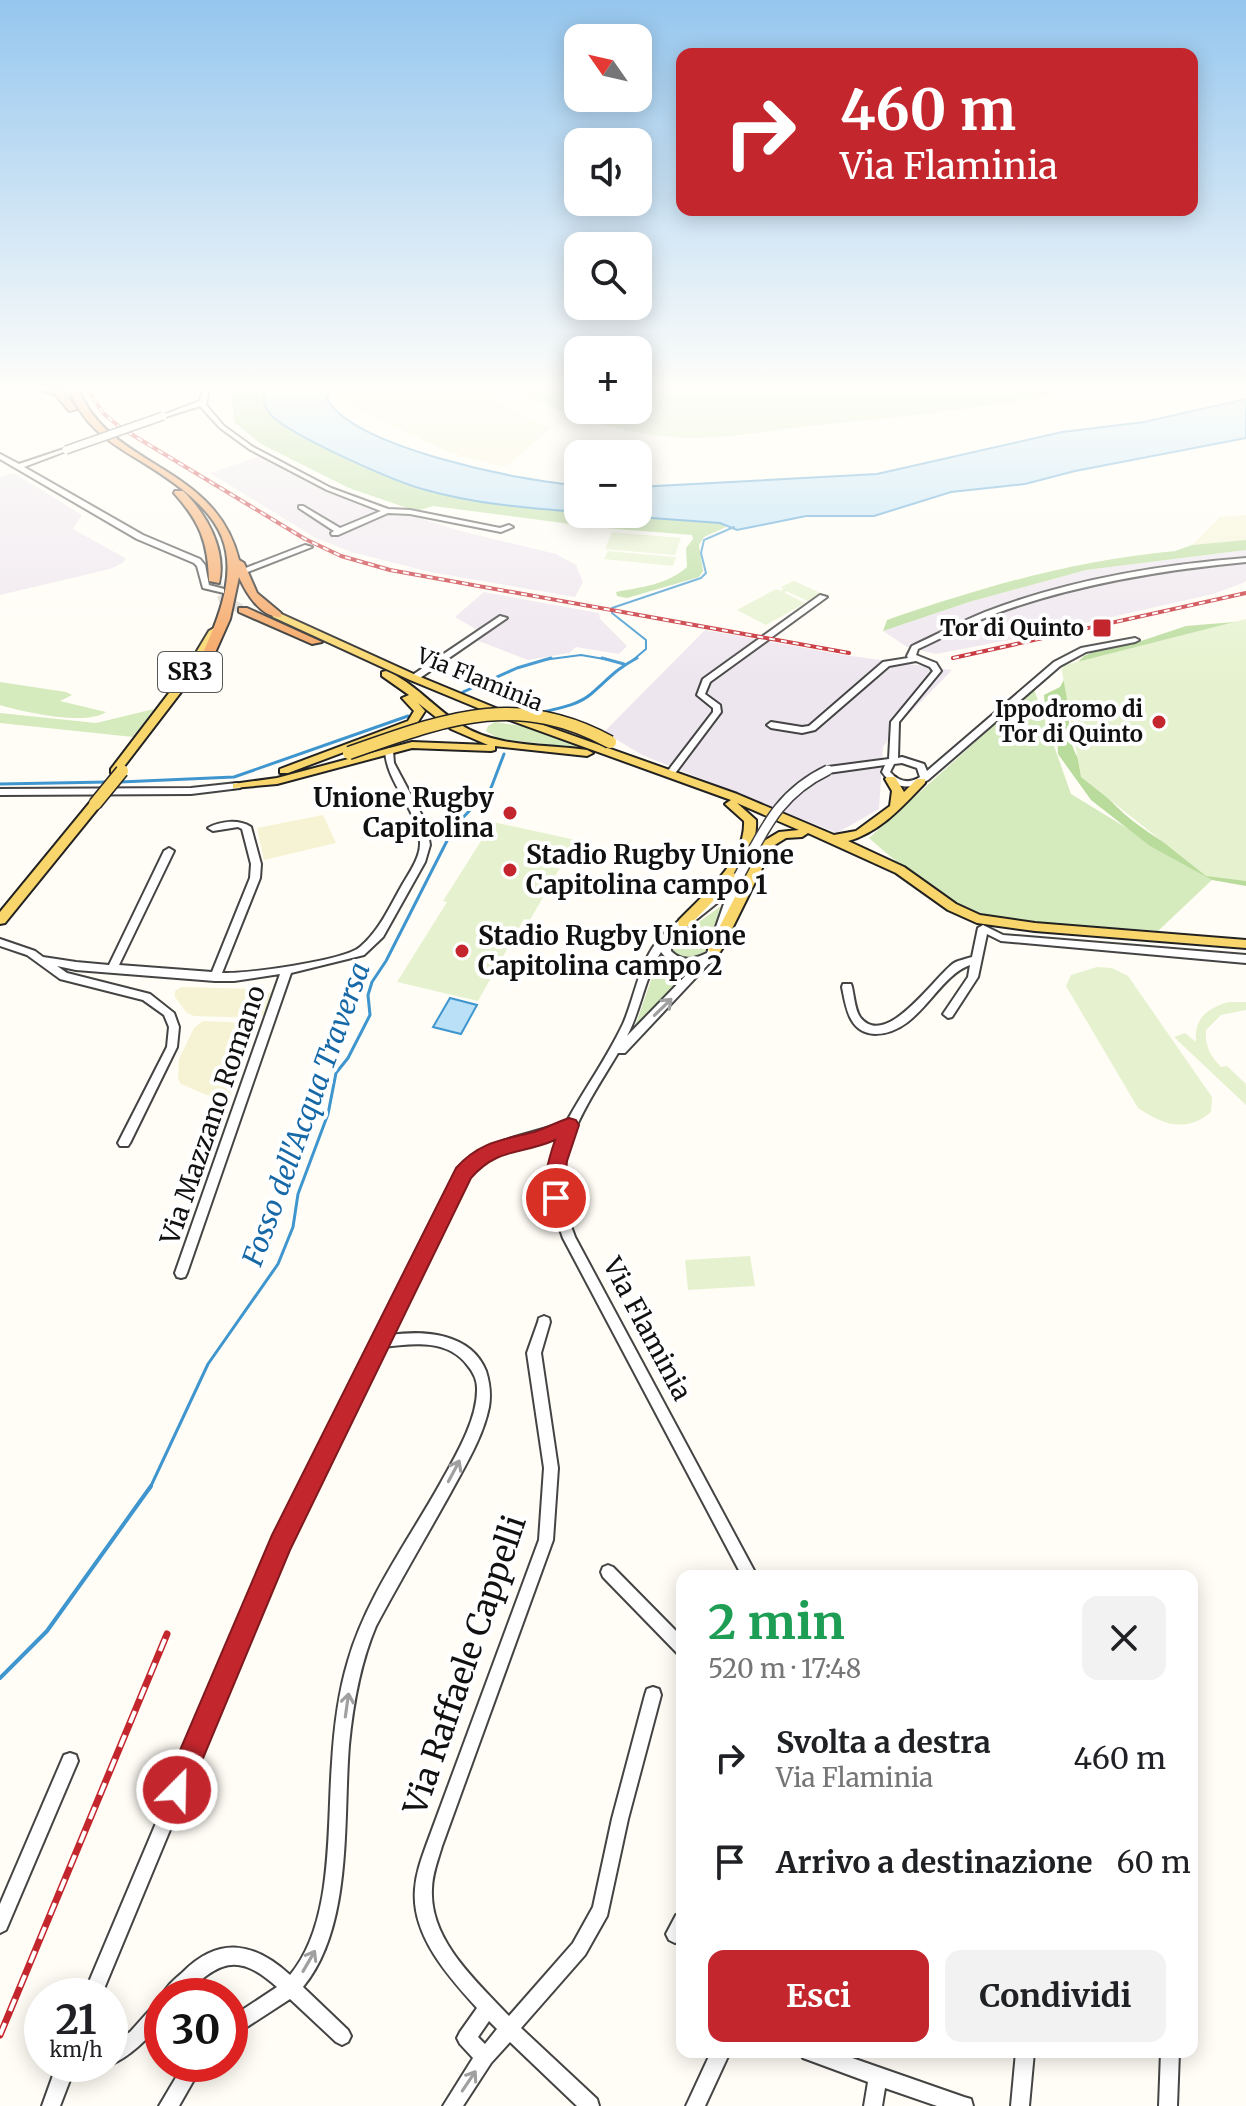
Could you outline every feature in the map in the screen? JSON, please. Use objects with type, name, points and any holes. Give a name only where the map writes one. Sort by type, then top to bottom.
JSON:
[{"type":"highway","name":"SR3","points":[[173,486],[187,495],[210,522],[223,549],[221,588]]},
{"type":"highway","name":"SR3","points":[[184,486],[218,519],[234,555],[235,587],[231,607],[208,655]]},
{"type":"highway","points":[[234,555],[252,595],[277,615]]},
{"type":"highway","points":[[243,610],[316,642]]},
{"type":"main road","name":"SR3","points":[[118,771],[199,658],[221,617],[221,588]]},
{"type":"main road","name":"Via Flaminia","points":[[277,615],[469,701],[670,774],[831,838],[900,870],[958,911],[984,921],[1246,944]]},
{"type":"main road","name":"Via Flaminia","points":[[316,642],[395,679],[464,732],[497,743],[599,755],[731,804],[888,872],[946,912],[983,928],[1196,951],[1246,951]]},
{"type":"main road","name":"SR3","points":[[0,920],[208,655]]},
{"type":"main road","points":[[268,777],[406,726],[418,718],[419,708],[367,664]]},
{"type":"main road","points":[[438,712],[461,722],[474,720],[479,711],[469,701]]},
{"type":"main road","points":[[237,786],[445,721],[495,712],[525,713],[564,720],[610,742],[639,763]]},
{"type":"main road","points":[[497,743],[480,733],[484,723],[500,719],[527,724]]},
{"type":"main road","points":[[389,751],[394,739],[406,726]]},
{"type":"main road","points":[[237,786],[277,781],[425,744],[551,749]]},
{"type":"main road","points":[[889,778],[898,791],[895,805]]},
{"type":"main road","points":[[831,838],[850,838],[868,829],[923,780]]},
{"type":"main road","name":"SR3","points":[[0,911],[92,804]]},
{"type":"main road","points":[[684,923],[723,881],[752,832],[747,815],[731,804]]},
{"type":"main road","points":[[867,854],[862,841],[868,829]]},
{"type":"main road","points":[[713,952],[768,844],[783,835],[802,833]]},
{"type":"street","points":[[51,486],[140,537],[197,561],[201,565],[206,586],[221,588]]},
{"type":"street","points":[[323,486],[387,511],[410,512],[501,530],[509,527]]},
{"type":"street","points":[[301,507],[338,532],[387,511]]},
{"type":"street","points":[[242,571],[308,547]]},
{"type":"street","points":[[915,659],[910,654],[915,648],[1017,604],[1114,581],[1246,560]]},
{"type":"street","points":[[670,774],[718,711],[701,695],[706,681],[823,597]]},
{"type":"street","points":[[414,678],[503,618]]},
{"type":"street","points":[[860,765],[905,784],[923,780],[1057,664],[1084,650],[1135,640]]},
{"type":"street","points":[[771,725],[802,730],[812,728],[886,664],[915,659],[931,664],[937,671],[900,715],[892,740],[891,763],[886,768],[889,778]]},
{"type":"street","points":[[892,740],[925,771],[923,780]]},
{"type":"street","points":[[44,960],[215,977],[287,970],[346,958],[369,946],[379,935],[423,855],[424,833],[390,763],[389,751]]},
{"type":"street","name":"Via Flaminia","points":[[612,1059],[713,952],[739,876],[783,799],[799,785],[828,770],[860,765],[936,762],[956,753]]},
{"type":"street","points":[[0,792],[191,791],[237,786]]},
{"type":"street","points":[[213,828],[239,824],[246,827],[257,871],[215,977]]},
{"type":"street","points":[[112,969],[169,851]]},
{"type":"street","name":"Via Flaminia","points":[[739,876],[720,898],[666,940],[650,965],[632,1016],[612,1059],[569,1125],[556,1175],[561,1219],[747,1570]]},
{"type":"street","points":[[948,1014],[973,977],[983,928]]},
{"type":"street","points":[[666,940],[667,954],[678,962],[693,962],[713,952]]},
{"type":"street","points":[[0,942],[44,960],[69,978],[151,999],[171,1016],[174,1032],[171,1051],[124,1143]]},
{"type":"street","points":[[1196,951],[1246,959]]},
{"type":"street","points":[[847,987],[860,1024],[874,1028],[890,1027],[911,1014],[959,965],[977,959]]},
{"type":"street","name":"Via Mazzano Romano","points":[[181,1273],[287,970]]},
{"type":"street","points":[[100,1978],[275,1557],[453,1191],[470,1165],[499,1146],[541,1137],[569,1125]]},
{"type":"street","name":"Via Raffaele Cappelli","points":[[509,2029],[433,1936],[424,1910],[423,1889],[434,1846],[546,1540],[551,1468],[534,1353],[544,1322]]},
{"type":"street","points":[[248,2016],[289,1988],[313,1955],[324,1925],[334,1851],[345,1715],[360,1645],[374,1614],[468,1445],[483,1404],[484,1388],[478,1372],[452,1345],[423,1337],[379,1342]]},
{"type":"street","points":[[608,1572],[676,1642]]},
{"type":"street","points":[[452,2106],[485,2057],[579,1949],[601,1910],[622,1809],[653,1695]]},
{"type":"street","points":[[0,1924],[70,1761]]},
{"type":"street","points":[[190,1978],[204,1965],[238,1953],[252,1957],[342,2036]]},
{"type":"street","points":[[485,2057],[466,2038],[489,2007]]},
{"type":"street","points":[[128,2044],[144,2029]]},
{"type":"street","points":[[509,2029],[590,2106]]},
{"type":"street","points":[[695,2106],[718,2058]]},
{"type":"street","points":[[826,2058],[964,2106]]},
{"type":"street","points":[[1020,2106],[1024,2058]]},
{"type":"street","points":[[1168,2106],[1170,2058]]},
{"type":"street","points":[[873,2106],[878,2076]]},
{"type":"street","points":[[51,2106],[59,2082]]},
{"type":"street","points":[[168,2106],[183,2082]]},
{"type":"shaded area","points":[[0,486],[36,486],[82,515],[73,529],[125,558],[124,562],[110,569],[0,595]]},
{"type":"shaded area","points":[[232,486],[329,486],[386,513],[407,514],[460,531],[556,554],[576,565],[583,582],[575,597],[430,572],[351,552],[314,537]]},
{"type":"shaded area","points":[[1246,515],[1246,540],[1192,545],[1220,517]]},
{"type":"shaded area","points":[[1246,550],[1246,581],[1243,583],[1213,594],[1024,637],[936,654],[907,647],[883,631],[969,602],[1086,570]]},
{"type":"shaded area","points":[[484,592],[599,613],[600,619],[627,646],[619,654],[576,647],[569,653],[528,660],[476,640],[507,620],[500,616],[479,631],[455,617]]},
{"type":"shaded area","points":[[705,630],[844,655],[952,670],[903,720],[883,747],[879,809],[837,833],[642,755],[604,732]]},
{"type":"shaded area","points":[[323,815],[336,843],[264,860],[257,828]]},
{"type":"shaded area","points":[[181,987],[257,989],[272,994],[264,1014],[258,1018],[194,1016],[187,1013],[175,997],[175,991]]},
{"type":"shaded area","points":[[203,1021],[252,1023],[257,1027],[229,1098],[221,1101],[181,1084],[178,1079],[179,1059],[194,1028]]},
{"type":"green space","points":[[346,486],[416,486],[564,512],[564,523],[433,506],[416,511]]},
{"type":"green space","points":[[652,519],[720,523],[726,527],[704,537],[699,545],[703,571],[699,577],[627,598],[617,596],[616,592],[662,582],[687,567],[686,548],[693,539],[692,535],[605,528],[652,528]]},
{"type":"green space","points":[[612,532],[681,538],[675,555],[605,549]]},
{"type":"green space","points":[[1246,540],[1246,550],[1086,570],[969,602],[883,631],[887,620],[1029,576],[1100,561],[1175,551],[1192,545]]},
{"type":"green space","points":[[608,551],[676,557],[673,566],[604,559]]},
{"type":"green space","points":[[794,581],[825,595],[812,603],[786,591],[805,603],[766,625],[737,610],[776,589],[781,591],[784,589],[781,587]]},
{"type":"green space","name":"Ippodromo di Tor di Quinto","points":[[1246,619],[1246,881],[1206,876],[1081,777],[1061,666]]},
{"type":"green space","points":[[1246,621],[1074,700],[1069,732],[1079,760],[1107,797],[1124,813],[1180,851],[1246,876],[1246,886],[1212,880],[1150,846],[1091,800],[1058,754],[1057,730],[1045,706],[1044,695],[1060,687],[1069,671],[1084,656],[1103,648],[1132,644],[1186,626]]},
{"type":"green space","points":[[0,682],[66,692],[72,695],[60,701],[106,712],[85,718],[70,718],[0,705]]},
{"type":"green space","points":[[1034,689],[1071,794],[1212,880],[1158,931],[1033,922],[977,912],[927,884],[869,838]]},
{"type":"green space","points":[[154,709],[133,737],[0,723],[0,713],[96,723]]},
{"type":"green space","points":[[495,722],[528,727],[590,749],[499,739],[486,731]]},
{"type":"green space","points":[[493,822],[576,840],[530,920],[524,919],[478,1001],[397,982],[447,902],[443,901]]},
{"type":"green space","points":[[721,906],[709,945],[702,956],[681,959],[672,953],[674,940]]},
{"type":"green space","points":[[661,952],[682,966],[702,964],[635,1026]]},
{"type":"green space","points":[[1097,967],[1112,968],[1128,976],[1212,1097],[1211,1112],[1202,1119],[1174,1124],[1156,1119],[1138,1108],[1066,986],[1071,975]]},
{"type":"green space","points":[[1228,1002],[1246,1002],[1246,1010],[1221,1015],[1206,1030],[1206,1041],[1211,1055],[1221,1067],[1227,1066],[1246,1084],[1246,1105],[1174,1037],[1185,1033],[1196,1042],[1197,1027],[1203,1016]]},
{"type":"green space","points":[[750,1256],[755,1286],[688,1290],[685,1260]]},
{"type":"water","points":[[415,486],[564,486],[564,511],[463,499]]},
{"type":"water","points":[[652,486],[1004,486],[951,492],[874,516],[806,516],[737,530],[720,523],[652,518]]},
{"type":"water","points":[[450,998],[477,1005],[461,1034],[433,1027]]},
{"type":"waterway","points":[[633,660],[646,649],[646,640],[612,613],[612,608],[701,578],[706,573],[701,553],[704,540],[734,527]]},
{"type":"waterway","points":[[545,660],[581,655],[608,660]]},
{"type":"waterway","points":[[545,660],[551,658]]},
{"type":"waterway","points":[[602,658],[608,660]]},
{"type":"waterway","name":"Fosso dell'Acqua Traversa","points":[[543,712],[586,698],[637,658]]},
{"type":"waterway","points":[[463,692],[517,668],[545,660]]},
{"type":"waterway","points":[[608,660],[624,664]]},
{"type":"waterway","points":[[120,782],[234,777],[408,716]]},
{"type":"waterway","name":"Fosso dell'Acqua Traversa","points":[[151,1486],[208,1364],[278,1264],[293,1227],[298,1194],[328,1114],[336,1073],[348,1058],[370,1015],[368,995],[372,982],[386,961],[454,827],[491,788],[504,754]]},
{"type":"waterway","points":[[0,784],[108,782]]},
{"type":"waterway","name":"Fosso dell'Acqua Traversa","points":[[0,1678],[47,1631],[151,1486]]},
{"type":"tunnel","points":[[215,581],[224,600],[243,610]]},
{"type":"railway","points":[[218,486],[305,539],[341,556],[390,570],[849,653]]},
{"type":"railway","points":[[953,658],[1246,593]]},
{"type":"railway","points":[[0,2035],[167,1634]]},
{"type":"place","name":"Tor di Quinto","points":[[1102,628]]},
{"type":"place","name":"Ippodromo di Tor di Quinto","points":[[1159,722]]},
{"type":"place","name":"Unione Rugby Capitolina","points":[[510,813]]},
{"type":"place","name":"Stadio Rugby Unione Capitolina campo 1","points":[[510,870]]},
{"type":"place","name":"Stadio Rugby Unione Capitolina campo 2","points":[[462,951]]},
{"type":"route","points":[[177,1790],[281,1544],[463,1173],[493,1148],[541,1137],[569,1125],[557,1161],[556,1198]]}]
